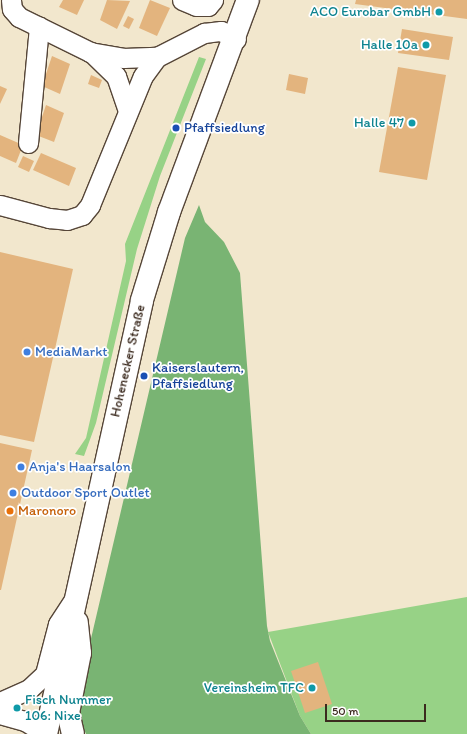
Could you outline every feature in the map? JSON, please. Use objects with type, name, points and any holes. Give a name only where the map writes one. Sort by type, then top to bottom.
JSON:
[{"type":"main road","name":"Hohenecker Straße","points":[[46,734],[153,259],[236,39],[248,0]]},
{"type":"main road","points":[[73,734],[68,714],[80,654],[76,596]]},
{"type":"street","points":[[11,0],[12,9],[19,17],[90,52],[123,58],[157,57],[204,34],[221,31],[236,39]]},
{"type":"street","points":[[182,0],[196,6],[208,6],[213,0]]},
{"type":"street","points":[[28,142],[39,27]]},
{"type":"street","points":[[90,52],[116,76],[128,110]]},
{"type":"street","points":[[0,205],[49,218],[67,220],[82,215],[90,205],[143,76],[157,57]]},
{"type":"street","points":[[0,702],[29,689],[45,674],[58,624],[76,596]]},
{"type":"street","points":[[0,714],[24,721],[46,734]]},
{"type":"green space","points":[[199,57],[206,59],[160,176],[137,249],[96,423],[84,456],[75,454],[86,438],[126,261],[125,244]]},
{"type":"green space","points":[[199,205],[205,222],[224,242],[240,273],[267,626],[270,641],[300,716],[311,734],[86,734],[77,713],[78,694],[185,238]]},
{"type":"green space","points":[[467,597],[467,734],[311,734],[300,716],[268,632]]},
{"type":"building","points":[[63,0],[84,0],[77,15],[59,7]]},
{"type":"building","points":[[107,0],[130,1],[117,29],[100,20]]},
{"type":"building","points":[[150,0],[170,8],[157,36],[139,28]]},
{"type":"building","name":"ACO Eurobar GmbH","points":[[356,0],[467,0],[467,19],[355,4]]},
{"type":"building","points":[[128,16],[134,19],[129,29],[123,26]]},
{"type":"building","name":"Halle 10a","points":[[402,29],[453,37],[449,60],[398,53]]},
{"type":"building","points":[[52,56],[70,64],[60,94],[42,86]]},
{"type":"building","name":"Halle 47","points":[[398,67],[446,75],[427,180],[379,172]]},
{"type":"building","points":[[289,74],[308,78],[305,94],[286,90]]},
{"type":"building","points":[[91,75],[102,80],[99,88],[88,84]]},
{"type":"building","points":[[0,86],[7,89],[0,104]]},
{"type":"building","points":[[46,105],[64,113],[54,142],[36,135]]},
{"type":"building","points":[[0,135],[23,145],[16,163],[0,156]]},
{"type":"building","points":[[41,153],[76,168],[69,186],[33,170]]},
{"type":"building","points":[[23,156],[34,161],[29,172],[18,167]]},
{"type":"building","name":"MediaMarkt","points":[[0,252],[73,269],[34,442],[0,435]]},
{"type":"building","points":[[0,443],[32,450],[1,590],[0,590]]},
{"type":"building","name":"Vereinsheim TFC","points":[[318,662],[332,704],[305,713],[291,671]]},
{"type":"place","name":"ACO Eurobar GmbH","points":[[439,12]]},
{"type":"place","name":"Halle 10a","points":[[426,45]]},
{"type":"place","name":"Halle 47","points":[[412,123]]},
{"type":"place","name":"Pfaffsiedlung","points":[[176,128]]},
{"type":"place","name":"MediaMarkt","points":[[27,352]]},
{"type":"place","name":"Kaiserslautern, Pfaffsiedlung","points":[[144,376]]},
{"type":"place","name":"Anja's Haarsalon","points":[[21,467]]},
{"type":"place","name":"Outdoor Sport Outlet","points":[[13,493]]},
{"type":"place","name":"Maronoro","points":[[10,511]]},
{"type":"place","name":"Vereinsheim TFC","points":[[312,688]]},
{"type":"place","name":"Fisch Nummer 106: Nixe","points":[[17,708]]}]
